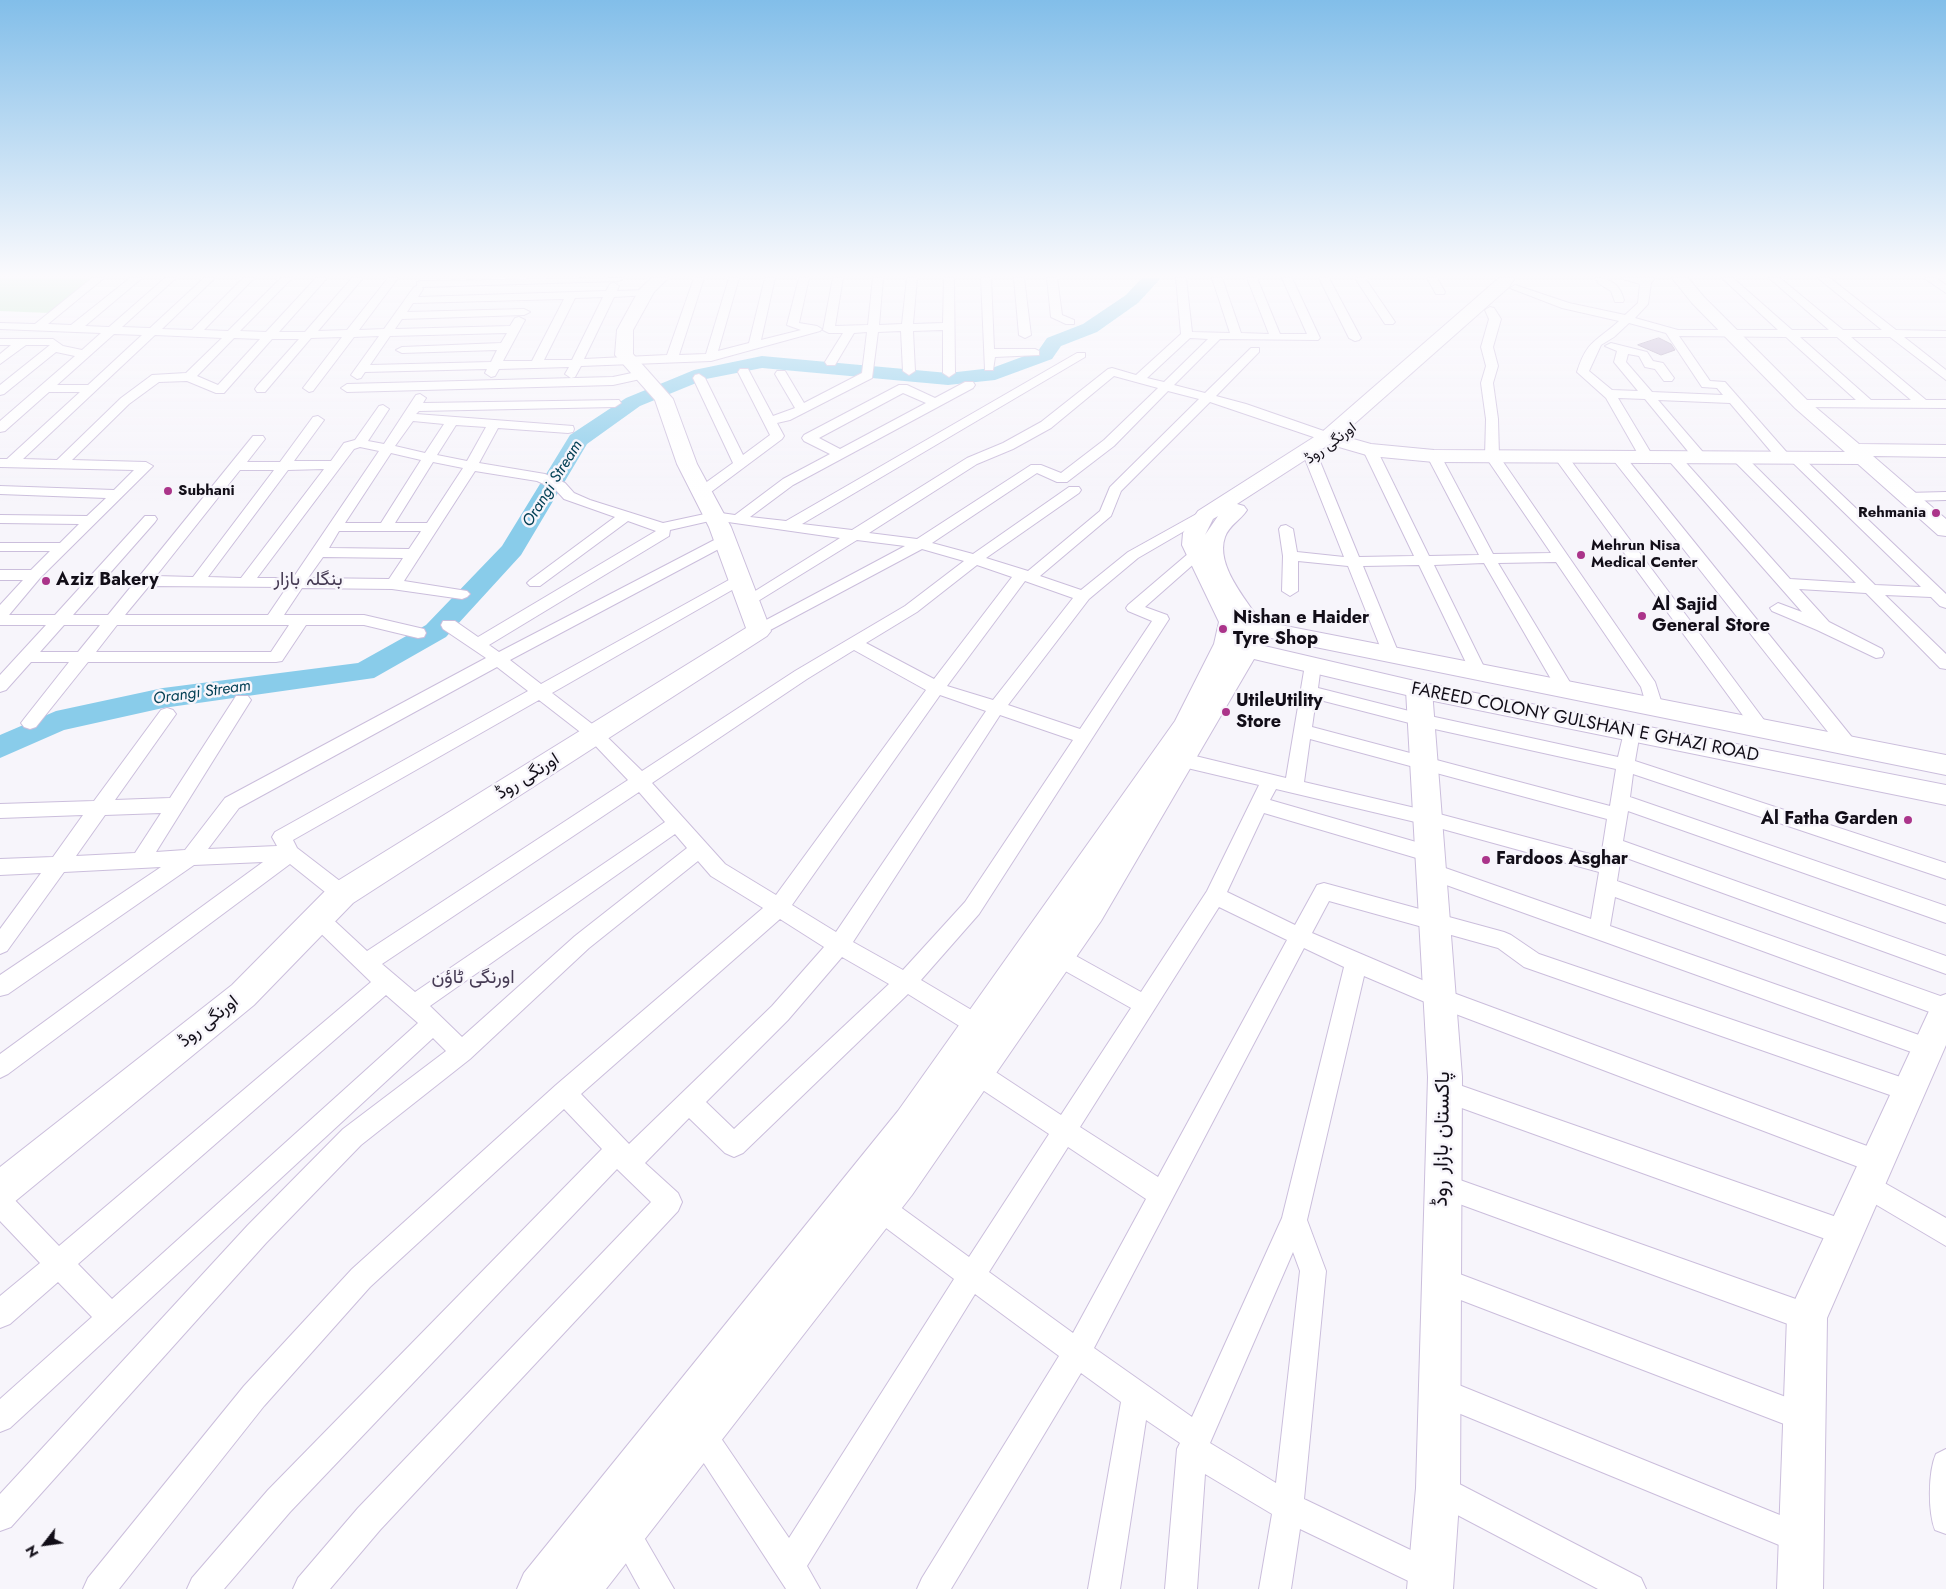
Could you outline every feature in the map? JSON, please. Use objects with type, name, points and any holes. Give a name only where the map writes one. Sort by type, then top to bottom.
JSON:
[{"type":"main road","points":[[624,352],[624,355],[651,386],[687,464],[720,517],[760,631]]},
{"type":"main road","points":[[577,1589],[879,1207],[977,1073],[1090,912],[1183,760],[1239,636],[1205,536],[1327,445],[1429,352]]},
{"type":"main road","name":"اورنگی روڈ","points":[[1327,445],[1446,352]]},
{"type":"main road","points":[[1751,352],[1801,404],[1946,530]]},
{"type":"main road","points":[[1327,445],[1434,456],[1675,459],[1789,458],[1946,451]]},
{"type":"main road","name":"اورنگی روڈ","points":[[0,1190],[242,995],[342,894],[760,631]]},
{"type":"main road","points":[[540,1589],[910,1123],[1186,724],[1239,636]]},
{"type":"main road","name":"FAREED COLONY GULSHAN E GHAZI ROAD","points":[[1239,636],[1391,654],[1946,765]]},
{"type":"main road","name":"FAREED COLONY GULSHAN E GHAZI ROAD","points":[[1239,636],[1420,705],[1631,732],[1946,795]]},
{"type":"main road","name":"پاکستان بازار روڈ","points":[[1420,705],[1445,1091],[1438,1488],[1430,1583]]},
{"type":"main road","points":[[1800,1589],[1803,1540],[1807,1317],[1946,1008]]},
{"type":"street","points":[[0,360],[10,352]]},
{"type":"street","points":[[0,391],[22,371],[48,352]]},
{"type":"street","points":[[75,352],[84,354]]},
{"type":"street","points":[[5,463],[92,389],[131,352]]},
{"type":"street","points":[[188,377],[213,352]]},
{"type":"street","points":[[61,464],[125,401],[156,378],[188,377],[220,390],[256,352]]},
{"type":"street","points":[[261,389],[293,352]]},
{"type":"street","points":[[308,388],[335,352]]},
{"type":"street","points":[[373,352],[347,388],[568,382],[613,382],[651,386]]},
{"type":"street","points":[[485,385],[502,352]]},
{"type":"street","points":[[536,364],[542,352]]},
{"type":"street","points":[[558,403],[581,352]]},
{"type":"street","points":[[672,359],[674,352]]},
{"type":"street","points":[[711,357],[712,352]]},
{"type":"street","points":[[361,369],[629,361],[711,357],[730,352]]},
{"type":"street","points":[[831,362],[837,352]]},
{"type":"street","points":[[770,421],[786,417],[802,409],[869,370],[870,352]]},
{"type":"street","points":[[908,352],[909,370]]},
{"type":"street","points":[[949,352],[949,373]]},
{"type":"street","points":[[1138,379],[1169,352]]},
{"type":"street","points":[[760,631],[920,544],[1036,468],[1062,479],[1109,443],[1200,352]]},
{"type":"street","points":[[99,1589],[254,1396],[361,1278],[564,1093],[779,907],[936,688],[1026,576],[1106,513],[1115,490],[1252,352]]},
{"type":"street","points":[[1488,352],[1492,366],[1487,383],[1492,419],[1492,456],[1648,686],[1654,707]]},
{"type":"street","points":[[1591,352],[1586,359],[1583,372],[1609,394],[1621,410],[1647,458]]},
{"type":"street","points":[[1623,352],[1620,362],[1701,458]]},
{"type":"street","points":[[1634,352],[1643,354],[1650,365],[1660,366],[1668,378]]},
{"type":"street","points":[[1684,352],[1706,384],[1721,385],[1789,458],[1941,598]]},
{"type":"street","points":[[1809,352],[1868,404]]},
{"type":"street","points":[[1863,352],[1923,404]]},
{"type":"street","points":[[1916,352],[1946,376]]},
{"type":"street","points":[[989,367],[989,353],[1034,354]]},
{"type":"street","points":[[0,428],[84,354]]},
{"type":"street","points":[[788,526],[1081,355]]},
{"type":"street","points":[[0,371],[64,372]]},
{"type":"street","points":[[720,517],[740,464],[777,436],[744,372]]},
{"type":"street","points":[[342,894],[290,853],[282,837],[539,692],[857,535],[972,461],[1008,446],[1046,425],[1112,372],[1208,398],[1327,445],[1354,562],[1391,654]]},
{"type":"street","points":[[781,374],[802,409]]},
{"type":"street","points":[[699,378],[740,464]]},
{"type":"street","points":[[0,987],[190,858],[232,804],[498,659],[720,517],[969,385]]},
{"type":"street","points":[[273,620],[412,412],[427,386]]},
{"type":"street","points":[[45,388],[92,389]]},
{"type":"street","points":[[840,454],[809,438],[902,388],[935,403]]},
{"type":"street","points":[[1609,394],[1733,400]]},
{"type":"street","points":[[412,412],[558,403],[615,403]]},
{"type":"street","points":[[1801,404],[1946,404]]},
{"type":"street","points":[[360,443],[383,409]]},
{"type":"street","points":[[0,411],[18,412]]},
{"type":"street","points":[[412,412],[452,421],[568,429]]},
{"type":"street","points":[[197,582],[318,420]]},
{"type":"street","points":[[385,527],[452,421]]},
{"type":"street","points":[[394,584],[471,466],[494,424]]},
{"type":"street","points":[[30,723],[258,440]]},
{"type":"street","points":[[246,582],[349,446],[360,443],[471,466],[540,477],[560,486],[569,496],[662,527],[720,517],[920,544],[975,558],[1084,596]]},
{"type":"street","points":[[1370,450],[1478,671]]},
{"type":"street","points":[[1434,456],[1488,558],[1565,689]]},
{"type":"street","points":[[1561,457],[1761,728]]},
{"type":"street","points":[[1618,458],[1849,746]]},
{"type":"street","points":[[1739,458],[1946,664]]},
{"type":"street","points":[[1675,459],[1788,584],[1823,626]]},
{"type":"street","points":[[0,615],[35,575],[146,466],[5,463]]},
{"type":"street","points":[[237,466],[334,465]]},
{"type":"street","points":[[366,963],[793,680],[910,609],[975,558],[1074,490]]},
{"type":"street","points":[[1,491],[117,494]]},
{"type":"street","points":[[1906,497],[1946,496]]},
{"type":"street","points":[[535,583],[625,516]]},
{"type":"street","points":[[0,519],[91,520]]},
{"type":"street","points":[[0,686],[150,519]]},
{"type":"street","points":[[335,527],[430,527]]},
{"type":"street","points":[[477,645],[664,532],[662,527]]},
{"type":"street","points":[[1286,529],[1290,556],[1290,591]]},
{"type":"street","points":[[203,1589],[279,1501],[623,1156],[689,1102],[780,1013],[839,945],[997,707],[1084,596],[1133,555],[1205,536]]},
{"type":"street","points":[[689,1102],[734,1144],[906,982],[972,908],[1082,736],[1161,619],[1134,608],[1205,536]]},
{"type":"street","points":[[0,547],[64,547]]},
{"type":"street","points":[[318,552],[413,554]]},
{"type":"street","points":[[1290,556],[1354,562],[1562,557]]},
{"type":"street","points":[[0,575],[35,575]]},
{"type":"street","points":[[144,581],[394,584],[462,594]]},
{"type":"street","points":[[1788,584],[1941,598]]},
{"type":"street","points":[[1778,608],[1823,626],[1876,653]]},
{"type":"street","points":[[0,620],[364,620],[418,633]]},
{"type":"street","points":[[26,657],[276,658],[301,620]]},
{"type":"street","points":[[449,626],[498,659],[594,734],[641,782],[718,870],[839,945],[978,1025]]},
{"type":"street","points":[[854,643],[936,688],[1082,736]]},
{"type":"street","points":[[700,1432],[796,1578],[972,1275],[1215,896],[1260,804],[1282,784],[1303,731],[1313,665]]},
{"type":"street","points":[[1309,691],[1420,705],[1626,766],[1946,871]]},
{"type":"street","points":[[140,860],[242,700]]},
{"type":"street","points":[[2,941],[167,714]]},
{"type":"street","points":[[1303,731],[1424,764],[1619,808],[1946,914]]},
{"type":"street","points":[[1599,931],[1631,732]]},
{"type":"street","points":[[1183,760],[1428,818],[1608,876],[1946,1008]]},
{"type":"street","points":[[1260,804],[1430,862],[1599,931],[1928,1048]]},
{"type":"street","points":[[0,811],[175,805]]},
{"type":"street","points":[[414,1006],[677,823]]},
{"type":"street","points":[[1613,845],[1946,965]]},
{"type":"street","points":[[0,1516],[258,1234],[352,1137],[462,1052],[582,942],[700,849]]},
{"type":"street","points":[[0,868],[290,853]]},
{"type":"street","points":[[0,1067],[290,853]]},
{"type":"street","points":[[933,1589],[1076,1353],[1324,891],[1504,940],[1532,961],[1910,1091]]},
{"type":"street","points":[[1215,896],[1356,962],[1440,998],[1872,1174],[1946,1233]]},
{"type":"street","points":[[318,918],[462,1052]]},
{"type":"street","points":[[1059,957],[1145,1005]]},
{"type":"street","points":[[1181,1589],[1195,1444],[1294,1220],[1356,962]]},
{"type":"street","points":[[0,1314],[386,982]]},
{"type":"street","points":[[0,1418],[433,1024]]},
{"type":"street","points":[[977,1073],[1161,1194]]},
{"type":"street","points":[[1445,1091],[1845,1233]]},
{"type":"street","points":[[309,1589],[369,1519],[669,1202],[564,1093]]},
{"type":"street","points":[[1443,1186],[1807,1317]]},
{"type":"street","points":[[0,1203],[111,1318]]},
{"type":"street","points":[[879,1207],[1136,1396],[1195,1444],[1288,1508],[1430,1583]]},
{"type":"street","points":[[1275,1589],[1288,1508],[1313,1271],[1294,1220]]},
{"type":"street","points":[[1441,1280],[1805,1418]]},
{"type":"street","points":[[1439,1391],[1803,1540]]},
{"type":"street","points":[[1104,1589],[1136,1396]]},
{"type":"street","points":[[1946,1464],[1946,1519]]},
{"type":"street","points":[[1438,1488],[1630,1589]]},
{"type":"street","points":[[623,1530],[658,1589]]},
{"type":"building","points":[[1654,352],[1669,352],[1661,355]]},
{"type":"waterway","name":"Orangi Stream","points":[[0,747],[56,721],[163,698],[364,671],[436,631],[512,550],[578,440],[633,402],[701,374],[762,362],[948,379],[995,374],[1045,355],[1047,352]]},
{"type":"place","name":"Subhani","points":[[168,491]]},
{"type":"place","name":"Rehmania","points":[[1936,513]]},
{"type":"place","name":"Mehrun Nisa Medical Center","points":[[1581,555]]},
{"type":"place","name":"Aziz Bakery","points":[[46,581]]},
{"type":"place","name":"Al Sajid General Store","points":[[1642,616]]},
{"type":"place","name":"Nishan e Haider Tyre Shop","points":[[1223,629]]},
{"type":"place","name":"UtileUtility Store","points":[[1226,712]]},
{"type":"place","name":"Al Fatha Garden","points":[[1908,820]]},
{"type":"place","name":"Fardoos Asghar","points":[[1486,860]]},
{"type":"district","name":"بنگلہ بازار","points":[[308,580]]},
{"type":"district","name":"اورنگی ٹاؤن","points":[[473,978]]}]
